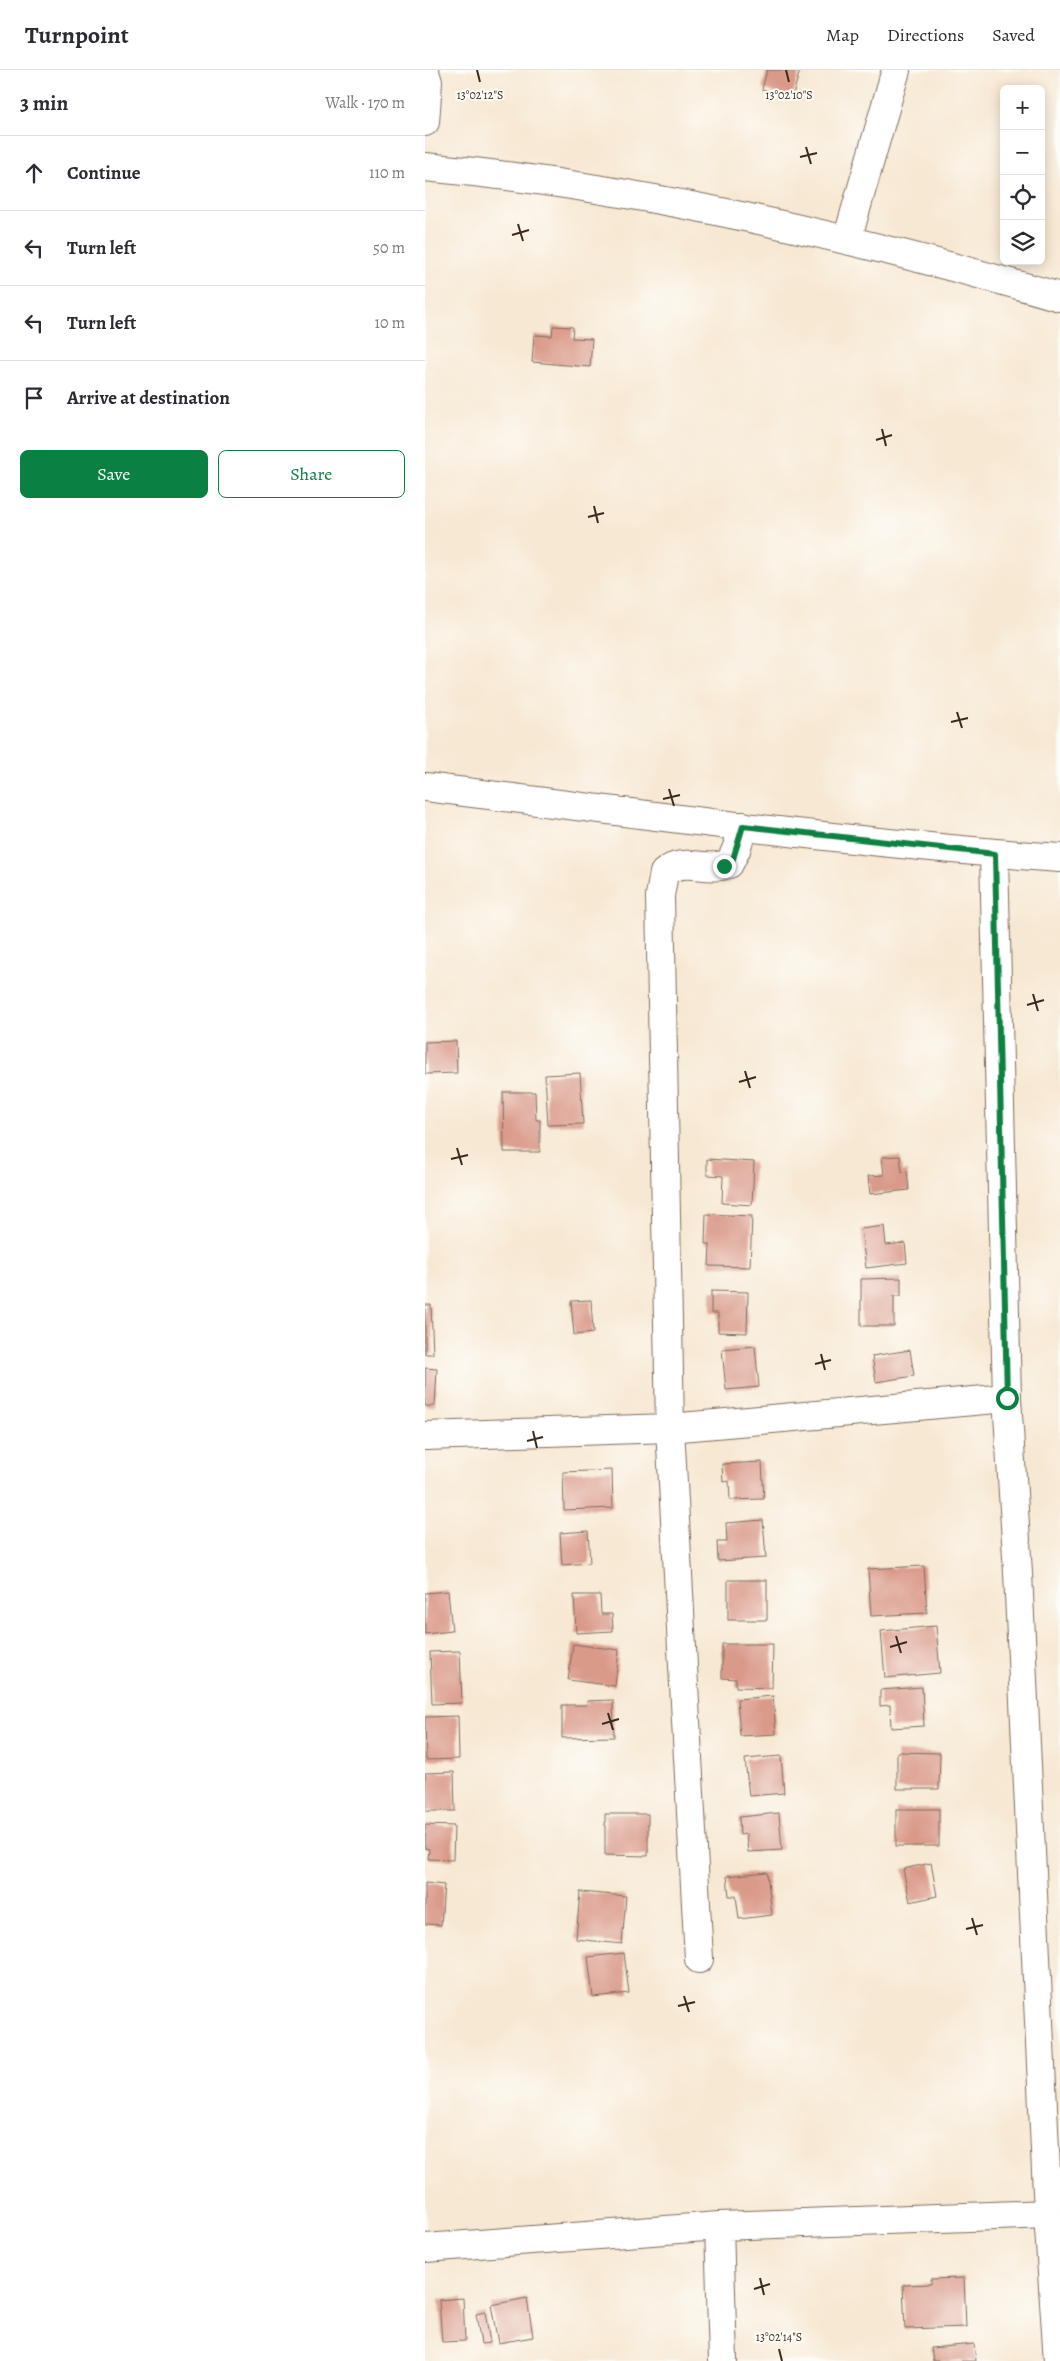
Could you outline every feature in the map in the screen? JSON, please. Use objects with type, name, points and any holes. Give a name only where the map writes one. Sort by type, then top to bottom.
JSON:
[{"type":"street","points":[[847,240],[896,70]]},
{"type":"street","points":[[425,72],[428,82],[425,122]]},
{"type":"street","points":[[425,167],[482,172],[595,189],[745,216],[966,270],[1060,297]]},
{"type":"street","points":[[425,787],[743,826],[995,854],[1060,858]]},
{"type":"street","points":[[699,1959],[670,1428],[661,885],[664,873],[676,865],[685,864],[711,867],[729,864],[734,856],[743,826]]},
{"type":"street","points":[[995,854],[1007,1398],[1018,1573],[1048,2214],[1058,2361]]},
{"type":"street","points":[[425,1436],[670,1428],[1007,1398]]},
{"type":"street","points":[[425,2248],[719,2226],[1048,2214]]},
{"type":"street","points":[[719,2226],[723,2361]]},
{"type":"building","points":[[767,70],[800,70],[792,98],[762,89]]},
{"type":"building","points":[[553,326],[573,327],[572,338],[592,339],[590,367],[532,362],[534,335],[552,336]]},
{"type":"building","points":[[456,1041],[457,1073],[425,1074],[425,1042]]},
{"type":"building","points":[[580,1073],[583,1124],[548,1125],[545,1075]]},
{"type":"building","points":[[503,1092],[535,1092],[536,1120],[540,1120],[540,1152],[504,1152]]},
{"type":"building","points":[[900,1156],[902,1172],[907,1171],[909,1190],[870,1194],[868,1176],[884,1175],[882,1157]]},
{"type":"building","points":[[707,1159],[754,1162],[752,1205],[722,1203],[723,1176],[707,1175]]},
{"type":"building","points":[[706,1214],[752,1216],[750,1267],[709,1266],[710,1244],[705,1244]]},
{"type":"building","points":[[884,1226],[886,1245],[905,1243],[907,1263],[866,1268],[861,1229]]},
{"type":"building","points":[[901,1278],[901,1296],[894,1296],[894,1326],[861,1326],[861,1279]]},
{"type":"building","points":[[711,1291],[748,1292],[747,1333],[718,1332],[718,1313],[711,1313]]},
{"type":"building","points":[[591,1300],[593,1333],[574,1335],[571,1301]]},
{"type":"building","points":[[425,1305],[431,1305],[433,1354],[425,1354]]},
{"type":"building","points":[[755,1346],[759,1387],[726,1390],[722,1349]]},
{"type":"building","points":[[910,1350],[914,1376],[876,1382],[872,1356]]},
{"type":"building","points":[[425,1368],[437,1369],[435,1406],[425,1406]]},
{"type":"building","points":[[762,1462],[764,1499],[730,1500],[729,1481],[723,1482],[722,1464]]},
{"type":"building","points":[[612,1470],[613,1508],[564,1510],[563,1472]]},
{"type":"building","points":[[763,1520],[766,1558],[718,1561],[717,1542],[727,1542],[726,1523]]},
{"type":"building","points":[[588,1531],[590,1563],[562,1565],[560,1533]]},
{"type":"building","points":[[924,1566],[927,1613],[871,1616],[868,1569]]},
{"type":"building","points":[[728,1580],[767,1580],[767,1620],[728,1620]]},
{"type":"building","points":[[448,1591],[452,1631],[425,1634],[425,1593]]},
{"type":"building","points":[[574,1595],[600,1595],[601,1614],[612,1614],[613,1631],[576,1633]]},
{"type":"building","points":[[936,1626],[940,1673],[885,1678],[881,1631]]},
{"type":"building","points":[[573,1644],[619,1650],[615,1686],[568,1680]]},
{"type":"building","points":[[722,1644],[773,1644],[772,1688],[736,1687],[736,1679],[722,1678]]},
{"type":"building","points":[[460,1651],[462,1703],[432,1704],[430,1652]]},
{"type":"building","points":[[922,1687],[924,1726],[891,1728],[890,1705],[880,1706],[880,1690]]},
{"type":"building","points":[[773,1696],[776,1734],[740,1736],[737,1699]]},
{"type":"building","points":[[613,1700],[614,1737],[562,1738],[562,1705],[587,1705],[587,1701]]},
{"type":"building","points":[[458,1716],[459,1759],[426,1760],[425,1717]]},
{"type":"building","points":[[897,1752],[940,1753],[939,1789],[897,1789]]},
{"type":"building","points":[[781,1756],[784,1793],[749,1796],[745,1759]]},
{"type":"building","points":[[454,1772],[455,1811],[425,1811],[425,1773]]},
{"type":"building","points":[[896,1809],[939,1809],[939,1846],[896,1846]]},
{"type":"building","points":[[779,1813],[782,1850],[748,1852],[746,1834],[740,1835],[739,1817]]},
{"type":"building","points":[[605,1814],[648,1814],[648,1856],[605,1855]]},
{"type":"building","points":[[425,1825],[454,1826],[453,1860],[428,1859],[429,1849],[425,1848]]},
{"type":"building","points":[[931,1863],[937,1896],[910,1902],[903,1869]]},
{"type":"building","points":[[767,1872],[772,1915],[739,1919],[736,1896],[729,1896],[727,1876]]},
{"type":"building","points":[[425,1883],[444,1885],[441,1925],[425,1924]]},
{"type":"building","points":[[580,1892],[626,1896],[622,1944],[576,1939]]},
{"type":"building","points":[[624,1953],[629,1993],[593,1997],[588,1957]]},
{"type":"building","points":[[964,2278],[966,2327],[905,2329],[903,2285],[931,2284],[931,2279]]},
{"type":"building","points":[[463,2298],[465,2341],[442,2342],[439,2300]]},
{"type":"building","points":[[527,2298],[533,2337],[498,2343],[491,2305]]},
{"type":"building","points":[[485,2312],[490,2343],[481,2344],[476,2314]]},
{"type":"building","points":[[974,2344],[976,2361],[933,2361],[931,2348]]},
{"type":"route","points":[[724,866],[733,859],[743,826],[995,854],[999,1109],[1007,1398]]}]
